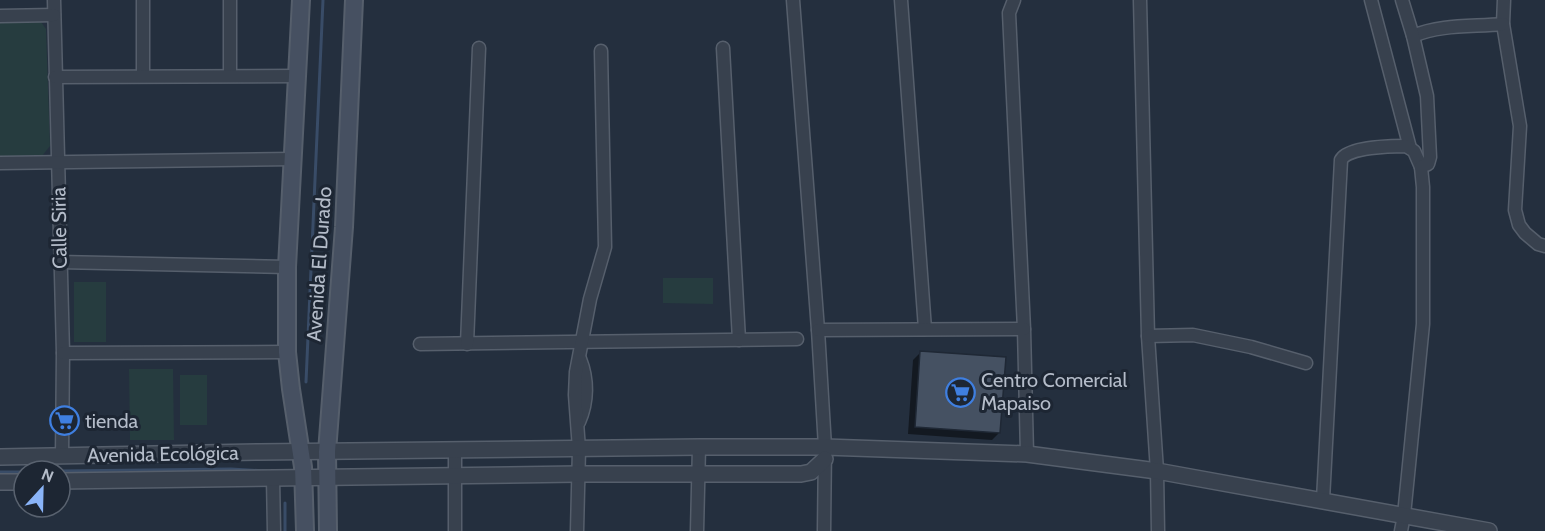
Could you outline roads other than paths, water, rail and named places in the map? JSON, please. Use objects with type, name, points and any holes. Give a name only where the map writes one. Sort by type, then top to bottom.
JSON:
[{"type":"main road","name":"Avenida El Durado","points":[[301,0],[287,267],[287,352],[304,478],[305,531]]},
{"type":"main road","name":"Avenida El Durado","points":[[328,531],[327,452],[344,227],[354,0]]},
{"type":"street","name":"Calle Siria","points":[[54,0],[63,353],[62,456]]},
{"type":"street","points":[[143,0],[143,75]]},
{"type":"street","points":[[230,0],[230,75]]},
{"type":"street","points":[[793,0],[818,330],[825,453],[824,531]]},
{"type":"street","points":[[901,0],[925,329]]},
{"type":"street","points":[[1014,0],[1009,13],[1024,329],[1027,454]]},
{"type":"street","points":[[1140,0],[1148,336],[1157,471],[1158,531]]},
{"type":"street","points":[[1371,0],[1410,148]]},
{"type":"street","points":[[1402,0],[1413,36],[1430,115],[1430,160],[1421,167]]},
{"type":"street","points":[[1503,0],[1503,24],[1520,126],[1515,210],[1519,225],[1525,233],[1538,244],[1545,246]]},
{"type":"street","points":[[0,16],[54,15]]},
{"type":"street","points":[[1413,36],[1441,28],[1503,24]]},
{"type":"street","points":[[467,344],[479,48]]},
{"type":"street","points":[[723,48],[739,340]]},
{"type":"street","points":[[577,531],[579,448],[577,426],[586,394],[585,372],[580,359],[580,343],[605,247],[601,51]]},
{"type":"street","points":[[55,77],[298,76]]},
{"type":"street","points":[[1323,500],[1341,160],[1342,156],[1352,151],[1402,146],[1414,151],[1421,167],[1423,324],[1401,531]]},
{"type":"street","points":[[0,163],[293,159]]},
{"type":"street","points":[[59,262],[287,267]]},
{"type":"street","points":[[818,330],[1024,329]]},
{"type":"street","points":[[1148,336],[1193,335],[1251,347],[1306,363]]},
{"type":"street","points":[[420,344],[797,339]]},
{"type":"street","points":[[63,353],[287,352]]},
{"type":"street","points":[[697,531],[699,447]]},
{"type":"street","name":"Avenida Ecológica","points":[[0,457],[699,447],[825,453],[1027,454],[1157,471],[1489,531]]},
{"type":"street","points":[[454,531],[455,451]]},
{"type":"street","name":"Avenida Ecológica","points":[[72,481],[577,474],[801,474],[811,472],[825,453]]},
{"type":"street","points":[[273,478],[274,531]]},
{"type":"waterway","points":[[306,382],[323,0]]},
{"type":"waterway","points":[[72,471],[231,469],[267,471]]},
{"type":"waterway","points":[[0,472],[12,472]]},
{"type":"waterway","points":[[285,503],[285,531]]},
{"type":"place","name":"Centro Comercial Mapaiso","points":[[960,392]]},
{"type":"place","name":"tienda","points":[[64,421]]}]
